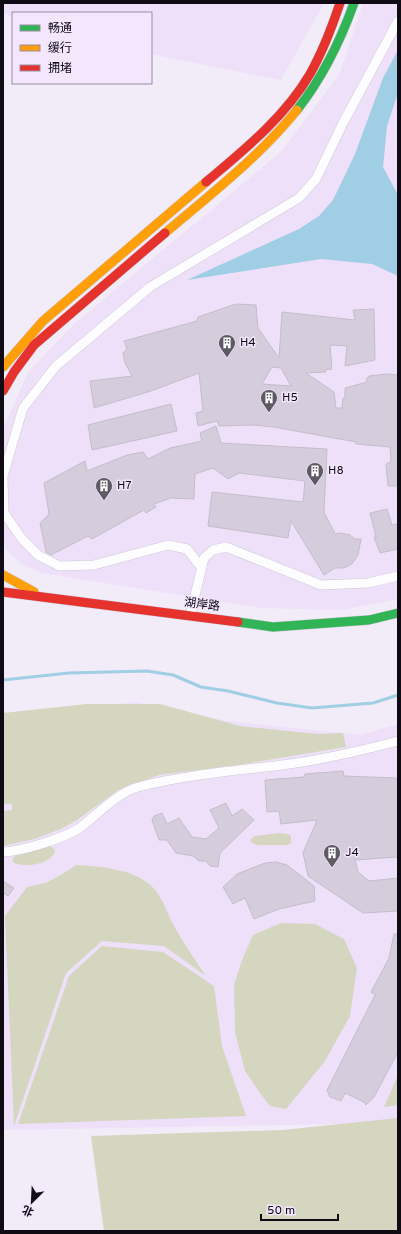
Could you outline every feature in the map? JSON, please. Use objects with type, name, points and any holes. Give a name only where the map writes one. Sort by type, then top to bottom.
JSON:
[{"type":"street","points":[[3,367],[17,348],[44,321],[245,149],[274,119],[316,64],[329,35],[340,3]]},
{"type":"street","points":[[3,391],[14,372],[34,345],[236,172],[302,107],[338,47],[354,3]]},
{"type":"street","points":[[201,567],[187,549],[168,545],[94,565],[59,566],[38,555],[22,539],[4,512],[3,476],[23,408],[56,366],[150,287],[299,198],[316,179],[343,123],[398,21]]},
{"type":"street","points":[[190,616],[204,558],[214,550],[226,548],[321,585],[368,583],[398,576]]},
{"type":"street","points":[[3,575],[42,596]]},
{"type":"street","name":"湖岸路","points":[[3,592],[273,627],[370,620],[398,613]]},
{"type":"street","points":[[3,852],[51,841],[78,828],[106,806],[135,788],[183,778],[329,757],[398,741]]},
{"type":"shaded area","points":[[3,3],[324,3],[281,80],[152,54],[152,12],[12,12],[12,17],[3,13]]},
{"type":"shaded area","points":[[363,3],[398,3],[398,599],[341,610],[260,608],[42,573],[22,564],[3,547],[3,428],[29,371],[74,324],[282,151],[340,73]]},
{"type":"shaded area","points":[[136,702],[227,721],[360,735],[398,724],[398,1120],[341,1124],[3,1130],[3,717]]},
{"type":"green space","points":[[87,704],[160,704],[240,726],[318,734],[343,733],[346,747],[231,766],[159,775],[118,790],[77,820],[61,829],[34,839],[3,846],[3,811],[12,810],[12,804],[3,804],[3,713]]},
{"type":"green space","points":[[279,833],[288,834],[291,836],[291,843],[288,845],[257,845],[251,842],[251,839],[255,836]]},
{"type":"green space","points":[[50,846],[55,850],[53,855],[43,862],[24,865],[13,862],[13,858],[18,854]]},
{"type":"green space","points":[[76,865],[96,866],[119,870],[130,873],[149,884],[159,895],[178,933],[206,976],[164,946],[102,941],[66,973],[14,1126],[5,916],[27,887],[46,883]]},
{"type":"green space","points":[[281,923],[315,924],[344,939],[357,968],[350,1016],[325,1061],[286,1109],[270,1106],[245,1071],[235,1032],[234,985],[242,960],[253,935]]},
{"type":"green space","points":[[102,946],[163,952],[214,986],[222,1046],[246,1116],[18,1124],[69,976]]},
{"type":"green space","points":[[398,1075],[398,1105],[384,1107]]},
{"type":"green space","points":[[398,1118],[398,1231],[104,1231],[91,1136],[283,1130]]},
{"type":"water","points":[[398,50],[398,93],[387,126],[383,167],[398,195],[398,276],[372,264],[321,259],[187,280],[299,229],[319,216],[333,200],[355,154],[383,78]]},
{"type":"building","points":[[236,304],[256,305],[258,328],[279,358],[282,312],[355,320],[353,310],[374,309],[375,360],[345,366],[347,346],[330,345],[332,369],[325,370],[326,372],[306,373],[334,392],[336,408],[342,408],[343,398],[345,399],[345,388],[367,382],[366,379],[369,376],[387,374],[398,375],[398,486],[388,486],[386,464],[391,462],[390,447],[356,444],[356,442],[274,427],[253,425],[219,426],[217,421],[198,426],[196,413],[203,411],[199,373],[151,391],[94,408],[90,381],[132,376],[125,363],[123,353],[127,349],[124,341],[197,321],[198,317]],"holes":[[[272,367],[281,368],[291,386],[262,384]]]},
{"type":"building","points":[[171,404],[177,431],[92,450],[88,425]]},
{"type":"building","points":[[216,426],[221,443],[327,449],[324,512],[335,534],[341,533],[350,535],[355,539],[361,539],[358,555],[352,564],[344,568],[335,568],[324,575],[291,521],[288,538],[208,526],[212,492],[303,502],[305,481],[239,473],[228,479],[213,468],[195,474],[194,499],[171,498],[154,504],[156,507],[146,513],[144,510],[92,539],[88,536],[51,555],[46,552],[40,523],[49,514],[44,483],[85,461],[87,471],[127,455],[143,452],[148,459],[170,448],[202,441],[200,433]]},
{"type":"building","points":[[387,509],[392,525],[398,524],[398,549],[380,553],[374,537],[376,537],[370,513]]},
{"type":"building","points":[[343,771],[344,776],[396,778],[396,781],[398,781],[398,857],[355,860],[358,872],[369,881],[398,878],[398,911],[363,913],[308,876],[303,853],[317,820],[281,824],[279,811],[267,812],[265,780],[304,777],[305,774]]},
{"type":"building","points":[[226,803],[232,816],[242,809],[254,820],[220,853],[218,867],[210,866],[206,861],[199,861],[193,856],[176,853],[167,840],[159,840],[152,820],[154,816],[162,813],[167,824],[179,818],[192,837],[206,839],[219,828],[210,810]]},
{"type":"building","points":[[276,862],[287,865],[314,886],[315,901],[279,909],[254,919],[245,898],[233,904],[223,887],[237,874],[265,863]]},
{"type":"building","points":[[3,881],[14,888],[8,896],[3,893]]},
{"type":"building","points":[[394,934],[398,934],[398,1052],[374,1097],[366,1105],[362,1101],[345,1093],[341,1101],[330,1097],[327,1090],[375,995],[371,992],[389,958]]},
{"type":"waterway","points":[[3,680],[69,673],[147,671],[173,675],[201,687],[228,691],[277,703],[312,708],[373,703],[398,695]]},
{"type":"traffic: fast","points":[[297,110],[315,85],[330,59],[343,32],[354,3]]},
{"type":"traffic: fast","points":[[238,622],[273,627],[369,620],[398,613]]},
{"type":"traffic: slow","points":[[165,233],[251,159],[267,144],[297,110]]},
{"type":"traffic: slow","points":[[3,367],[43,321],[206,182]]},
{"type":"traffic: slow","points":[[3,575],[34,592]]},
{"type":"traffic: jam","points":[[206,182],[235,158],[289,105],[300,90],[319,57],[340,3]]},
{"type":"traffic: jam","points":[[3,391],[14,372],[34,345],[165,233]]},
{"type":"traffic: jam","points":[[3,592],[238,622]]},
{"type":"place","name":"H4","points":[[227,358]]},
{"type":"place","name":"H5","points":[[269,413]]},
{"type":"place","name":"H8","points":[[315,486]]},
{"type":"place","name":"H7","points":[[104,501]]},
{"type":"place","name":"J4","points":[[332,868]]}]
